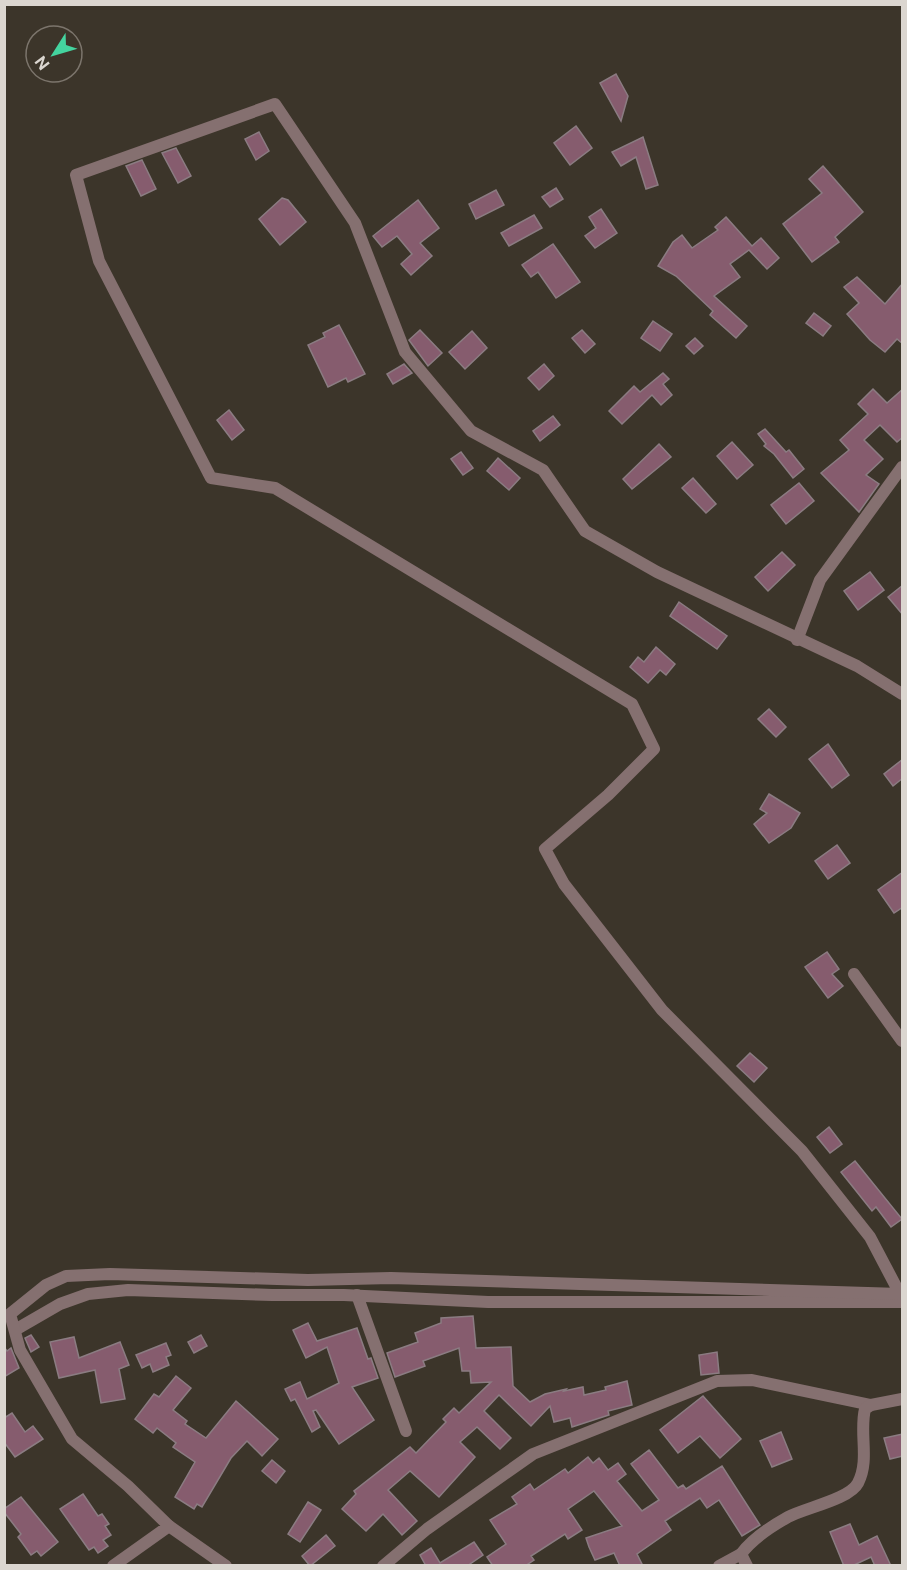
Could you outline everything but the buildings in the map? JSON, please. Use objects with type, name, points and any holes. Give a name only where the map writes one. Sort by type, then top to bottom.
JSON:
[{"type":"street","points":[[226,1566],[169,1526],[128,1486],[72,1439],[20,1350],[15,1330],[7,1315],[46,1285],[66,1276],[110,1274],[308,1280],[391,1278],[900,1294],[870,1237],[802,1151],[662,1010],[564,884],[545,849],[608,795],[654,749],[632,704],[274,488],[211,477],[99,261],[76,175],[274,104],[355,223],[405,352],[471,430],[543,470],[585,531],[657,572],[797,640],[857,666],[903,694]]},
{"type":"street","points":[[797,640],[820,580],[903,467]]},
{"type":"street","points":[[854,974],[903,1041]]},
{"type":"street","points":[[15,1330],[60,1304],[88,1294],[128,1290],[357,1295],[488,1302],[903,1302]]},
{"type":"street","points":[[357,1295],[406,1431]]},
{"type":"street","points":[[383,1566],[427,1528],[533,1454],[717,1381],[752,1380],[871,1405],[903,1399]]},
{"type":"street","points":[[719,1566],[744,1560],[752,1540],[789,1516],[831,1500],[857,1485],[864,1468],[863,1417],[865,1409],[871,1405]]},
{"type":"street","points":[[112,1566],[169,1526]]}]
